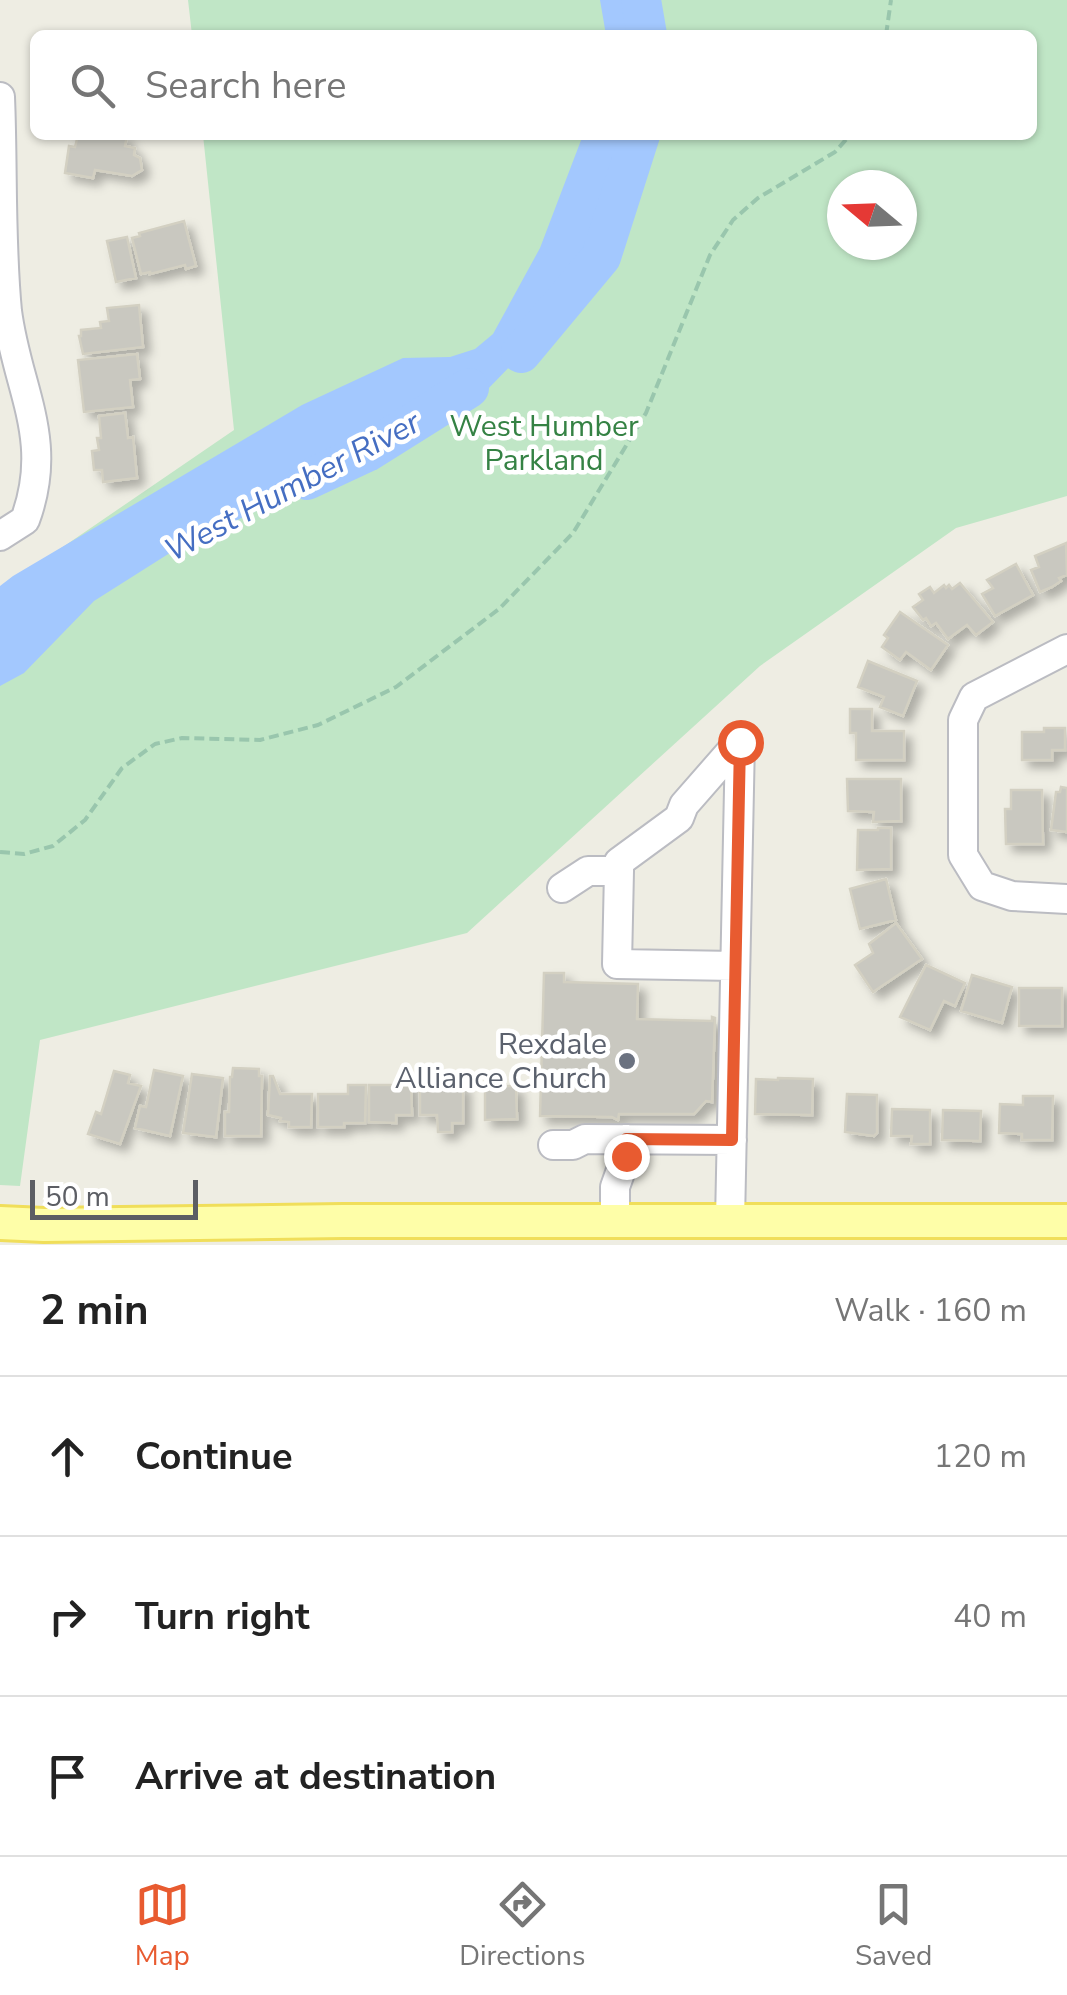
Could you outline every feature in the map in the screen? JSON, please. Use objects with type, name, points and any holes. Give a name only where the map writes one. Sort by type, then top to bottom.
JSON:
[{"type":"main road","points":[[0,1223],[526,1233],[615,1221],[730,1221],[968,1233],[1067,1221]]},
{"type":"street","points":[[0,97],[4,273],[8,314],[37,438],[37,478],[25,520],[0,536]]},
{"type":"street","points":[[1067,648],[974,697],[963,720],[963,855],[982,886],[1012,896],[1067,899]]},
{"type":"street","points":[[730,1221],[740,742],[684,805],[678,818],[618,862],[616,964],[735,966]]},
{"type":"street","points":[[562,888],[588,871],[618,872]]},
{"type":"street","points":[[553,1145],[573,1145],[585,1138],[732,1140]]},
{"type":"street","points":[[615,1221],[615,1187],[626,1156],[626,1139]]},
{"type":"path","points":[[887,30],[891,0]]},
{"type":"path","points":[[0,852],[24,854],[53,846],[85,820],[122,768],[155,744],[182,738],[260,740],[318,725],[396,687],[500,608],[572,533],[646,413],[710,255],[734,220],[758,198],[835,152],[846,140]]},
{"type":"green space","name":"West Humber Parkland","points":[[188,0],[1067,0],[1067,496],[956,528],[760,666],[467,933],[40,1040],[20,1186],[0,1185],[0,590],[234,430],[204,140],[1037,140],[1037,30],[191,30]]},
{"type":"water","points":[[600,0],[645,0],[646,30],[605,30]]},
{"type":"water","points":[[581,140],[633,140],[605,220],[548,327],[453,425],[417,414],[331,475],[173,551],[94,601],[24,673],[0,686],[0,586],[302,405],[403,358],[450,357],[475,349],[493,334],[540,248]]},
{"type":"building","points":[[77,140],[126,140],[125,146],[135,148],[134,155],[140,158],[142,170],[132,176],[95,170],[93,178],[65,173],[69,146],[75,147]]},
{"type":"building","points":[[184,221],[196,266],[141,274],[132,238]]},
{"type":"building","points":[[127,237],[136,278],[116,282],[107,241]]},
{"type":"building","points":[[139,305],[143,347],[83,354],[81,330],[101,328],[100,322],[109,321],[107,308]]},
{"type":"building","points":[[137,354],[140,379],[130,380],[133,407],[84,412],[78,360]]},
{"type":"building","points":[[125,413],[128,438],[133,437],[137,478],[103,482],[102,470],[94,470],[92,451],[99,450],[99,416]]},
{"type":"building","points":[[1066,543],[1067,575],[1040,592],[1031,570],[1039,567],[1035,556]]},
{"type":"building","points":[[1016,564],[1033,595],[995,616],[982,594],[993,588],[987,580]]},
{"type":"building","points":[[960,583],[993,622],[976,635],[967,625],[948,639],[936,623],[931,626],[913,607],[923,600],[919,594],[930,587],[934,593],[944,585],[952,589]]},
{"type":"building","points":[[900,612],[948,645],[931,670],[906,652],[900,660],[882,647],[888,638],[884,635]]},
{"type":"building","points":[[868,661],[917,681],[903,716],[880,707],[884,697],[858,687]]},
{"type":"building","points":[[850,709],[872,709],[872,731],[904,731],[904,760],[856,760],[856,733],[850,733]]},
{"type":"building","points":[[1044,728],[1065,728],[1065,750],[1052,750],[1052,760],[1022,760],[1022,732],[1044,732]]},
{"type":"building","points":[[847,779],[901,779],[901,821],[873,822],[874,812],[848,811]]},
{"type":"building","points":[[1067,788],[1067,832],[1051,830],[1056,792]]},
{"type":"building","points":[[1011,790],[1042,790],[1043,844],[1006,844],[1005,809],[1011,809]]},
{"type":"building","points":[[891,828],[891,869],[857,870],[858,830]]},
{"type":"building","points":[[886,879],[896,920],[860,929],[850,889]]},
{"type":"building","points":[[896,923],[922,959],[873,992],[855,965],[873,953],[869,944]]},
{"type":"building","points":[[926,965],[965,983],[955,1006],[944,1001],[930,1030],[900,1017]]},
{"type":"building","name":"Rexdale Alliance Church","points":[[544,973],[564,973],[564,982],[638,984],[637,1019],[715,1018],[712,1102],[706,1101],[694,1114],[619,1114],[618,1120],[540,1116]]},
{"type":"building","points":[[972,975],[1012,987],[1002,1023],[961,1011]]},
{"type":"building","points":[[1019,988],[1062,988],[1062,1026],[1019,1026]]},
{"type":"building","points":[[233,1068],[259,1069],[262,1076],[261,1136],[225,1136]]},
{"type":"building","points":[[154,1070],[183,1076],[170,1136],[135,1128],[140,1106],[146,1107]]},
{"type":"building","points":[[114,1071],[130,1075],[128,1083],[141,1086],[120,1144],[88,1134],[96,1112],[101,1114]]},
{"type":"building","points":[[192,1074],[223,1078],[216,1137],[183,1133]]},
{"type":"building","points":[[270,1076],[280,1094],[312,1094],[311,1127],[289,1127],[289,1122],[268,1115]]},
{"type":"building","points":[[756,1079],[813,1079],[812,1115],[755,1114]]},
{"type":"building","points":[[397,1080],[411,1080],[412,1115],[396,1115],[396,1123],[369,1122],[369,1085],[397,1085]]},
{"type":"building","points":[[420,1084],[463,1084],[463,1123],[452,1123],[452,1132],[438,1132],[437,1115],[420,1115]]},
{"type":"building","points":[[348,1085],[366,1085],[365,1123],[318,1127],[318,1094],[348,1094]]},
{"type":"building","points":[[485,1086],[516,1086],[517,1119],[485,1120]]},
{"type":"building","points":[[847,1094],[877,1095],[874,1136],[845,1132]]},
{"type":"building","points":[[1023,1096],[1053,1096],[1052,1140],[1022,1140],[1022,1134],[999,1133],[1000,1104],[1023,1105]]},
{"type":"building","points":[[892,1109],[930,1110],[930,1144],[911,1144],[912,1136],[891,1136]]},
{"type":"building","points":[[943,1110],[981,1111],[980,1141],[942,1140]]},
{"type":"waterway","name":"West Humber River","points":[[641,0],[646,30]]},
{"type":"waterway","name":"West Humber River","points":[[521,353],[601,257],[638,140]]},
{"type":"waterway","name":"West Humber River","points":[[307,480],[367,452],[469,388]]},
{"type":"place","name":"Rexdale Alliance Church","points":[[627,1061]]},
{"type":"route","points":[[626,1156],[626,1139],[732,1140],[740,742]]}]
